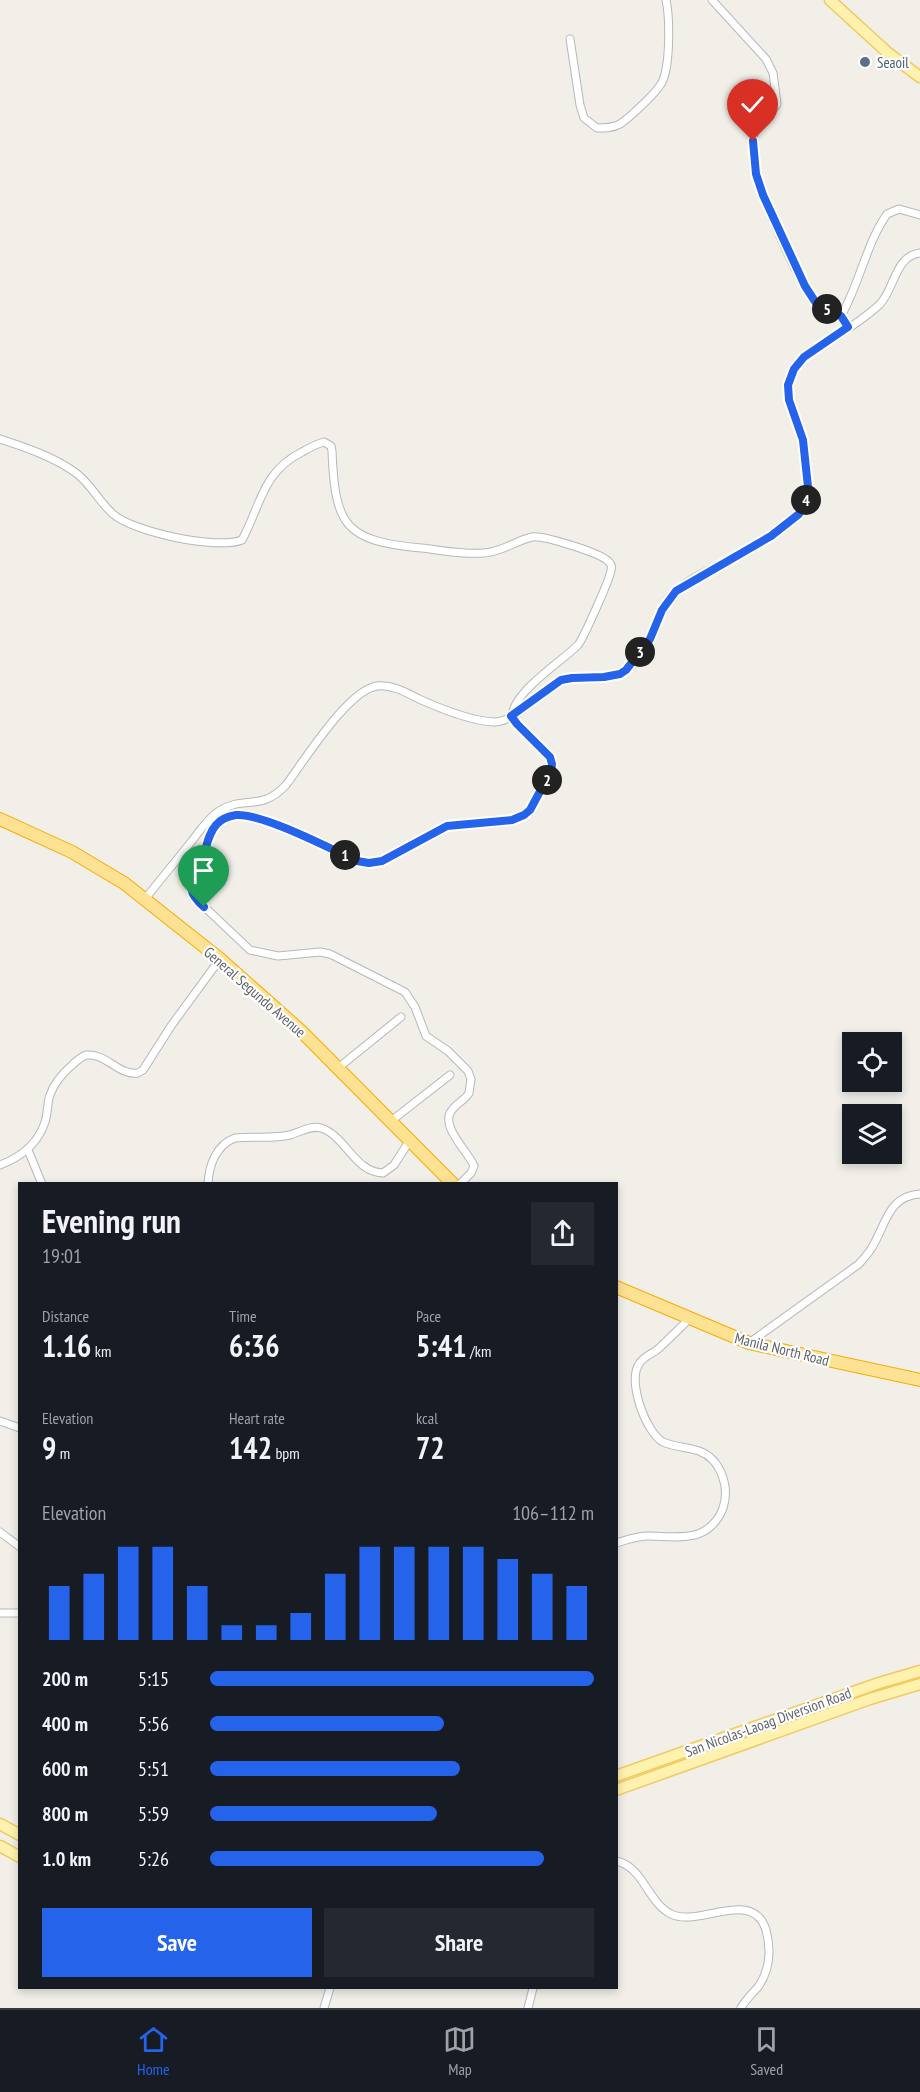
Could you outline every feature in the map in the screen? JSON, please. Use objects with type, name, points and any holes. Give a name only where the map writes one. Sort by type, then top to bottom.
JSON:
[{"type":"highway","name":"General Segundo Avenue","points":[[0,819],[97,866],[145,899],[278,1010],[451,1182]]},
{"type":"highway","name":"Manila North Road","points":[[618,1288],[749,1343],[920,1380]]},
{"type":"main road","points":[[830,0],[888,53],[920,76]]},
{"type":"main road","name":"San Nicolas-Laoag Diversion Road","points":[[618,1775],[879,1683],[920,1671]]},
{"type":"main road","name":"San Nicolas-Laoag Diversion Road","points":[[618,1789],[870,1699],[920,1684]]},
{"type":"main road","points":[[0,1824],[18,1834]]},
{"type":"main road","points":[[0,1846],[18,1856]]},
{"type":"street","points":[[570,39],[584,118],[597,128],[609,128],[619,124],[656,92],[663,80],[669,25],[666,0]]},
{"type":"street","points":[[712,0],[771,67],[777,104],[758,121],[755,129],[753,148],[756,174],[789,255],[811,296],[816,303],[841,316],[848,327]]},
{"type":"street","points":[[841,316],[851,298],[880,223],[887,213],[899,209],[920,216]]},
{"type":"street","points":[[145,899],[208,821],[226,807],[263,801],[276,795],[344,709],[369,688],[377,686],[395,688],[434,706],[486,721],[500,721],[511,716],[561,680],[604,677],[620,674],[626,670],[650,639],[662,610],[676,591],[754,546],[799,514],[805,504],[808,487],[803,440],[789,400],[788,385],[794,369],[804,357],[878,306],[887,294],[902,262],[913,254],[920,253]]},
{"type":"street","points":[[0,439],[56,462],[78,475],[120,520],[148,531],[178,538],[225,544],[242,540],[259,498],[273,475],[297,454],[324,442],[331,446],[336,494],[344,519],[351,529],[370,540],[406,546],[485,553],[498,551],[535,537],[576,546],[604,558],[610,564],[611,573],[580,642],[526,690],[515,704],[511,716]]},
{"type":"street","points":[[462,1182],[474,1166],[452,1131],[448,1116],[469,1093],[471,1075],[460,1061],[426,1036],[415,1006],[405,992],[330,954],[320,952],[278,956],[250,950],[195,898],[191,886],[211,832],[219,822],[229,816],[243,815],[264,820],[357,861],[369,863],[382,861],[447,826],[512,820],[524,815],[530,810],[543,788],[552,764],[550,757],[511,716]]},
{"type":"street","points":[[0,1165],[21,1156],[28,1150],[45,1121],[51,1093],[67,1070],[84,1055],[92,1055],[128,1073],[138,1073],[220,960]]},
{"type":"street","points":[[338,1068],[401,1017]]},
{"type":"street","points":[[391,1121],[450,1075]]},
{"type":"street","points":[[208,1182],[208,1173],[213,1158],[228,1140],[235,1138],[283,1136],[319,1127],[333,1135],[365,1167],[373,1172],[383,1173],[394,1165],[410,1140]]},
{"type":"street","points":[[28,1150],[41,1182]]},
{"type":"street","points":[[749,1343],[859,1264],[871,1250],[889,1210],[898,1201],[920,1194]]},
{"type":"street","points":[[618,1542],[639,1537],[696,1534],[710,1527],[722,1511],[725,1488],[720,1469],[702,1452],[666,1443],[659,1439],[642,1412],[635,1389],[635,1371],[640,1362],[690,1318]]},
{"type":"street","points":[[0,1421],[18,1427]]},
{"type":"street","points":[[0,1533],[18,1546]]},
{"type":"street","points":[[0,1613],[18,1613]]},
{"type":"street","points":[[618,1862],[627,1864],[634,1870],[654,1898],[674,1916],[692,1917],[740,1909],[759,1917],[766,1930],[769,1958],[767,1969],[759,1985],[741,2008]]},
{"type":"street","points":[[324,2008],[330,1989]]},
{"type":"street","points":[[528,2008],[533,1989]]},
{"type":"place","name":"Seaoil","points":[[865,62]]},
{"type":"route","points":[[204,907],[192,894],[193,880],[211,832],[219,822],[229,816],[243,815],[264,820],[357,861],[369,863],[382,861],[447,826],[512,820],[524,815],[530,810],[543,788],[552,764],[550,757],[511,716],[561,680],[612,676],[626,670],[650,639],[662,610],[676,591],[771,536],[803,509],[808,487],[803,440],[789,400],[788,385],[794,369],[804,357],[848,327],[841,316],[816,303],[789,255],[756,174],[753,141]]}]
